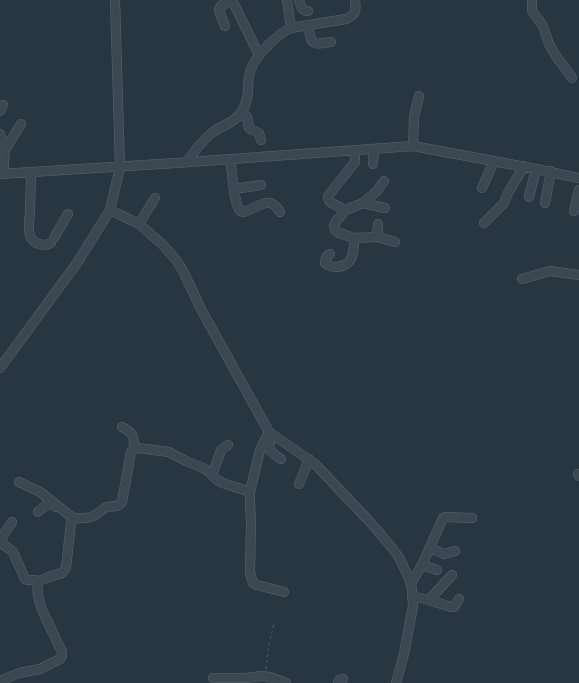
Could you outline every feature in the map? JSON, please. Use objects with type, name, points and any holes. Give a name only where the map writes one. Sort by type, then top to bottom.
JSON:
[{"type":"street","points":[[0,368],[77,263],[110,210],[120,166],[115,0]]},
{"type":"street","points":[[225,26],[219,9],[221,6],[232,0],[259,55]]},
{"type":"street","points":[[287,0],[290,28]]},
{"type":"street","points":[[299,0],[302,9],[308,11]]},
{"type":"street","points":[[187,162],[203,141],[213,132],[234,121],[242,112],[248,100],[250,72],[259,55],[283,31],[290,28],[346,19],[352,16],[356,10],[355,0]]},
{"type":"street","points":[[532,0],[532,11],[542,26],[549,44],[556,56],[572,78]]},
{"type":"street","points":[[308,25],[313,42],[317,44],[331,42]]},
{"type":"street","points":[[413,146],[414,117],[419,96]]},
{"type":"street","points":[[242,112],[247,117],[249,128],[258,132],[261,140]]},
{"type":"street","points":[[21,124],[5,150],[1,174],[413,146],[524,166],[579,178]]},
{"type":"street","points":[[0,134],[5,150]]},
{"type":"street","points":[[373,164],[374,149]]},
{"type":"street","points":[[343,211],[342,208],[328,200],[328,196],[354,162],[354,151]]},
{"type":"street","points":[[230,159],[237,206],[241,212],[247,212],[265,203],[272,203],[280,212]]},
{"type":"street","points":[[482,188],[494,161]]},
{"type":"street","points":[[484,223],[504,203],[508,193],[524,166]]},
{"type":"street","points":[[529,197],[536,169]]},
{"type":"street","points":[[31,172],[30,237],[33,241],[46,245],[53,240],[68,214]]},
{"type":"street","points":[[544,203],[551,172]]},
{"type":"street","points":[[384,181],[377,191],[364,203],[343,211],[342,215],[334,225],[335,230],[339,233],[354,238],[378,237],[395,242]]},
{"type":"street","points":[[234,189],[261,184]]},
{"type":"street","points":[[574,211],[579,190]]},
{"type":"street","points":[[139,224],[155,198]]},
{"type":"street","points":[[364,203],[385,208]]},
{"type":"street","points":[[110,210],[139,224],[177,261],[202,311],[271,433],[316,464],[371,523],[400,559],[411,583],[412,606],[404,654],[396,683]]},
{"type":"street","points":[[378,224],[378,237]]},
{"type":"street","points":[[330,254],[325,260],[325,263],[328,266],[334,267],[347,264],[351,261],[354,251],[354,238]]},
{"type":"street","points":[[522,279],[550,271],[579,275]]},
{"type":"street","points":[[38,512],[44,506],[51,504],[73,519],[89,518],[108,507],[116,507],[120,505],[122,502],[131,452],[134,449],[133,434],[129,430],[122,427]]},
{"type":"street","points":[[271,433],[270,450],[281,460]]},
{"type":"street","points":[[271,433],[260,450],[250,492],[251,522],[249,561],[251,579],[253,582],[257,585],[284,592]]},
{"type":"street","points":[[212,475],[221,450],[228,445]]},
{"type":"street","points":[[134,449],[138,448],[169,452],[203,468],[223,483],[250,492]]},
{"type":"street","points":[[299,484],[309,459]]},
{"type":"street","points":[[19,482],[40,492],[73,519]]},
{"type":"street","points":[[411,583],[422,565],[443,518],[472,518]]},
{"type":"street","points":[[2,682],[19,673],[40,669],[60,659],[62,656],[62,652],[40,603],[37,586],[41,580],[62,573],[66,568],[71,522],[73,519]]},
{"type":"street","points":[[12,522],[2,537],[2,541],[4,545],[13,552],[25,579],[35,580],[38,583]]},
{"type":"street","points":[[430,548],[444,554],[456,551]]},
{"type":"street","points":[[422,565],[437,570]]},
{"type":"street","points":[[429,600],[452,575]]},
{"type":"street","points":[[412,596],[450,607],[454,607],[459,599]]},
{"type":"street","points":[[212,678],[245,680],[256,676],[265,676],[286,683]]},
{"type":"path","points":[[265,676],[268,650],[274,622]]}]
